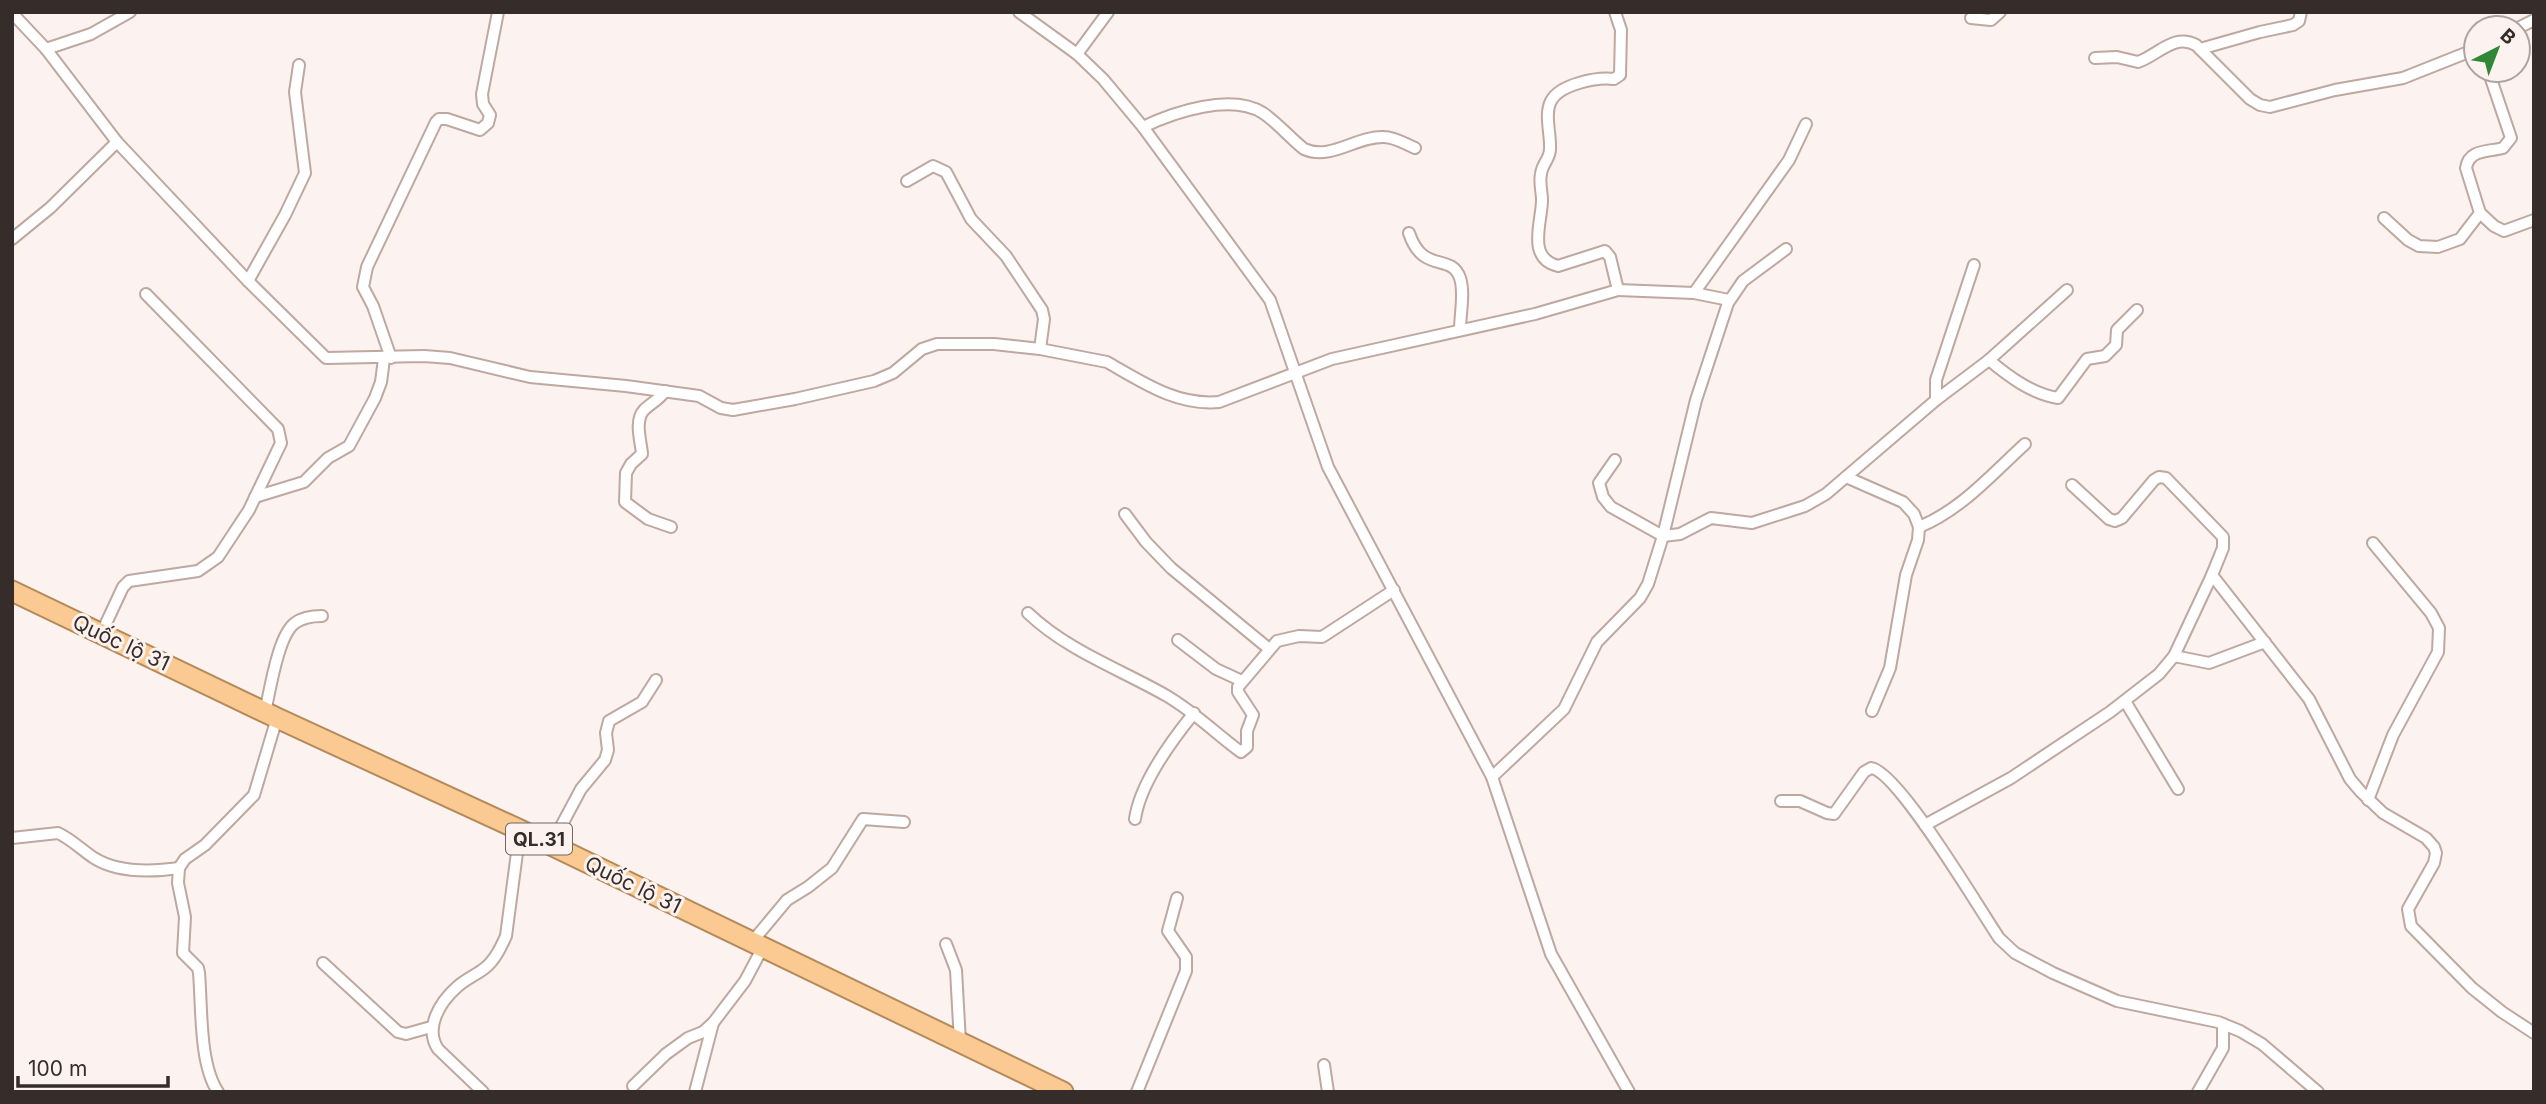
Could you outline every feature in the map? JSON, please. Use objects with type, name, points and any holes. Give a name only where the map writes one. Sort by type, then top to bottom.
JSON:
[{"type":"highway","name":"Quốc lộ 31","points":[[12,591],[758,942],[1063,1092]]},
{"type":"street","points":[[46,49],[91,34],[130,12]]},
{"type":"street","points":[[256,497],[304,482],[328,458],[349,446],[375,398],[387,358],[373,306],[363,287],[367,267],[436,122],[439,119],[447,119],[480,130],[488,123],[490,115],[483,104],[482,94],[498,12]]},
{"type":"street","points":[[1019,12],[1077,54],[1103,79],[1143,127],[1267,295],[1328,467],[1492,777],[1551,954],[1629,1092]]},
{"type":"street","points":[[1077,54],[1108,12]]},
{"type":"street","points":[[1615,12],[1621,30],[1620,75],[1614,79],[1600,77],[1588,80],[1559,92],[1550,104],[1550,153],[1540,176],[1542,200],[1537,240],[1542,255],[1550,263],[1558,265],[1605,251],[1610,257],[1618,290]]},
{"type":"street","points":[[1970,18],[1990,20],[2000,12]]},
{"type":"street","points":[[2200,49],[2294,25],[2300,21],[2301,12]]},
{"type":"street","points":[[12,13],[46,49],[117,142],[248,281],[326,358],[450,358],[530,377],[665,391],[699,396],[721,408],[746,408],[874,381],[893,373],[922,349],[937,344],[994,344],[1040,348],[1107,362],[1161,393],[1210,402],[1230,399],[1293,372],[1332,359],[1535,314],[1618,290],[1694,293],[1729,300]]},
{"type":"street","points":[[2095,58],[2117,57],[2138,62],[2174,42],[2191,43],[2250,99],[2270,107],[2335,90],[2403,78],[2462,55]]},
{"type":"street","points":[[248,281],[305,173],[295,92],[299,65]]},
{"type":"street","points":[[2384,218],[2413,244],[2433,248],[2460,239],[2476,221],[2480,206],[2466,168],[2467,162],[2477,153],[2503,148],[2511,138],[2493,84]]},
{"type":"street","points":[[1143,127],[1170,114],[1196,107],[1245,107],[1261,112],[1311,152],[1324,153],[1367,139],[1386,137],[1415,148]]},
{"type":"street","points":[[1694,293],[1789,160],[1806,124]]},
{"type":"street","points":[[12,239],[50,208],[117,142]]},
{"type":"street","points":[[906,181],[933,166],[946,172],[971,219],[1006,256],[1042,310],[1044,319],[1040,348]]},
{"type":"street","points":[[2480,212],[2494,226],[2504,231],[2534,220]]},
{"type":"street","points":[[1409,233],[1413,245],[1422,256],[1430,261],[1447,264],[1459,276],[1460,330]]},
{"type":"street","points":[[1492,777],[1564,709],[1597,642],[1640,598],[1648,584],[1663,536],[1696,400],[1729,300],[1743,281],[1786,248]]},
{"type":"street","points":[[1936,400],[1936,380],[1974,265]]},
{"type":"street","points":[[1615,460],[1601,478],[1603,498],[1624,516],[1663,536],[1680,534],[1711,519],[1743,524],[1762,521],[1812,503],[1936,400],[1989,360],[2067,290]]},
{"type":"street","points":[[102,634],[125,584],[134,580],[198,571],[210,564],[225,549],[256,497],[281,443],[281,434],[146,294]]},
{"type":"street","points":[[1989,360],[2009,377],[2040,393],[2058,398],[2087,359],[2105,356],[2116,345],[2117,330],[2137,310]]},
{"type":"street","points":[[665,391],[659,400],[646,408],[640,416],[638,434],[642,454],[631,464],[626,474],[625,499],[629,506],[648,519],[671,527]]},
{"type":"street","points":[[1919,527],[1933,522],[1957,506],[2025,444]]},
{"type":"street","points":[[1846,477],[1903,502],[1914,514],[1919,527],[1918,540],[1906,575],[1890,668],[1872,711]]},
{"type":"street","points":[[1925,825],[2011,778],[2159,674],[2174,656],[2212,575],[2223,548],[2223,537],[2166,478],[2156,478],[2122,518],[2115,521],[2109,519],[2072,485]]},
{"type":"street","points":[[1125,514],[1146,542],[1171,568],[1268,648]]},
{"type":"street","points":[[2368,800],[2393,735],[2438,652],[2440,636],[2431,612],[2373,543]]},
{"type":"street","points":[[2212,575],[2315,708],[2350,779],[2383,813],[2426,838],[2434,847],[2434,863],[2408,909],[2409,921],[2415,931],[2472,988],[2502,1012],[2532,1027]]},
{"type":"street","points":[[1028,613],[1044,629],[1088,657],[1131,676],[1194,713],[1238,750],[1244,752],[1253,715],[1238,692],[1242,681],[1268,648],[1277,641],[1291,637],[1322,637],[1394,590]]},
{"type":"street","points":[[218,1092],[205,1058],[198,968],[183,953],[185,917],[178,883],[179,868],[185,859],[205,845],[254,795],[287,634],[294,623],[307,617],[322,615]]},
{"type":"street","points":[[1178,640],[1216,669],[1242,681]]},
{"type":"street","points":[[2174,656],[2209,663],[2265,642]]},
{"type":"street","points":[[551,845],[581,789],[606,760],[609,721],[642,702],[656,680]]},
{"type":"street","points":[[2124,701],[2178,789]]},
{"type":"street","points":[[1135,819],[1137,806],[1160,762],[1194,713]]},
{"type":"street","points":[[1781,801],[1800,801],[1834,814],[1864,772],[1874,768],[1885,774],[1902,793],[1999,938],[2015,953],[2117,1001],[2223,1024],[2240,1031],[2262,1044],[2318,1092]]},
{"type":"street","points":[[633,1086],[666,1055],[713,1023],[744,981],[758,942],[787,900],[832,868],[863,819],[904,822]]},
{"type":"street","points":[[483,1092],[438,1049],[433,1041],[431,1027],[444,1002],[457,986],[485,968],[506,936],[520,830]]},
{"type":"street","points":[[12,838],[58,833],[95,859],[119,869],[179,868]]},
{"type":"street","points":[[1137,1092],[1186,971],[1186,957],[1168,931],[1177,898]]},
{"type":"street","points":[[946,944],[956,970],[960,1042]]},
{"type":"street","points":[[323,963],[398,1031],[406,1034],[431,1027]]},
{"type":"street","points":[[695,1092],[713,1023]]},
{"type":"street","points":[[2197,1092],[2223,1048],[2223,1024]]},
{"type":"street","points":[[1324,1065],[1328,1092]]}]
